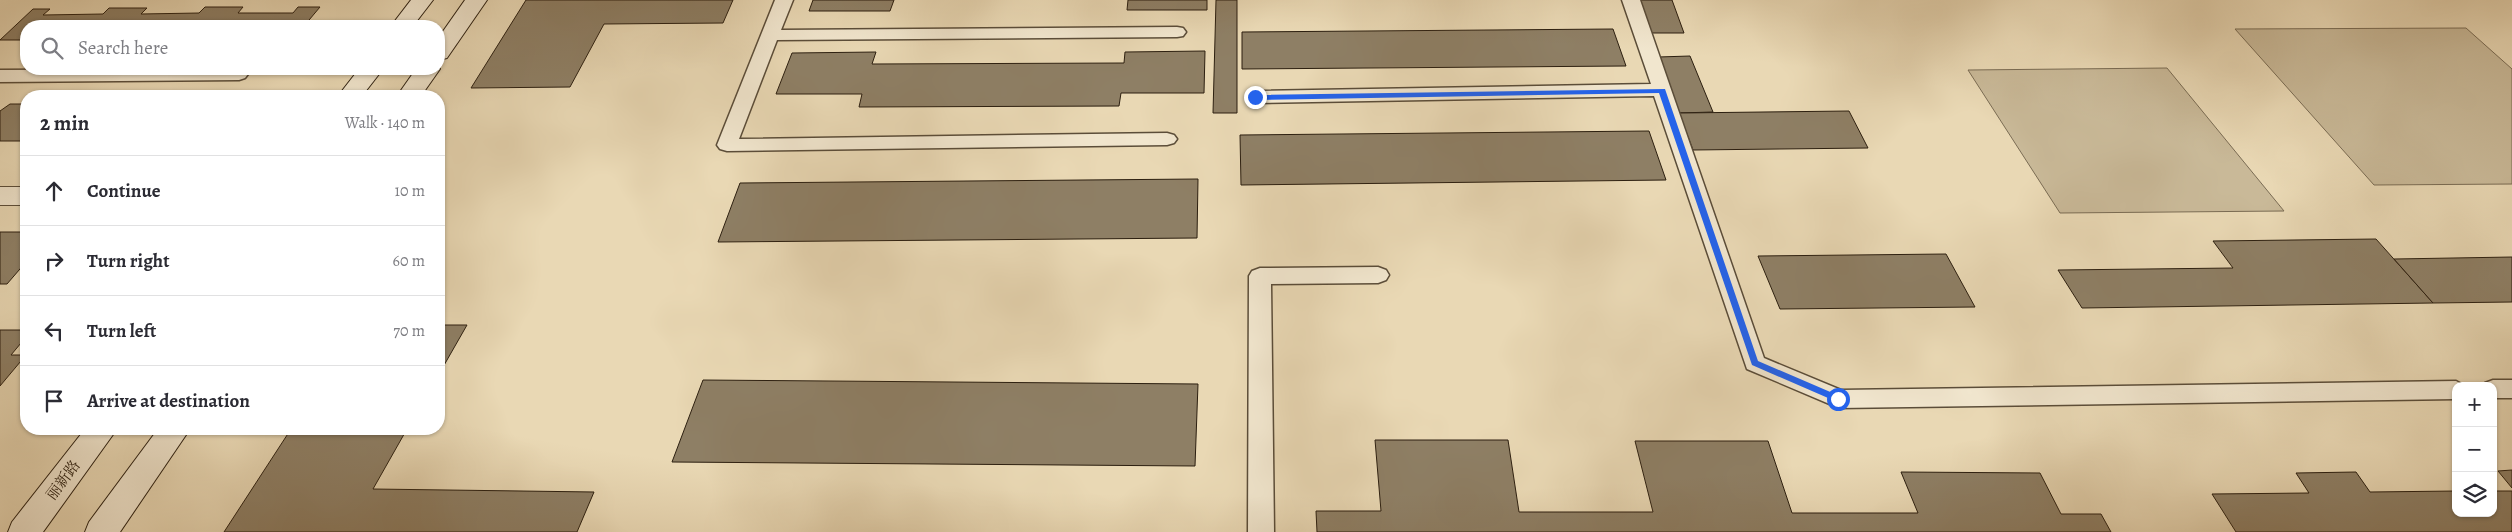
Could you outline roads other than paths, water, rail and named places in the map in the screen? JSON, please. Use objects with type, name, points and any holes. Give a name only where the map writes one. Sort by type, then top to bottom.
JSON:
[{"type":"main road","points":[[407,20],[422,0]]},
{"type":"main road","points":[[445,44],[476,0]]},
{"type":"main road","points":[[355,90],[366,75]]},
{"type":"main road","points":[[413,90],[424,75]]},
{"type":"main road","points":[[0,196],[20,196]]},
{"type":"main road","name":"丽新路","points":[[24,532],[97,435]]},
{"type":"main road","points":[[101,532],[171,435]]},
{"type":"lane","points":[[784,0],[727,145],[1166,139]]},
{"type":"lane","points":[[1631,0],[1755,363],[1838,399],[2452,390]]},
{"type":"lane","points":[[770,35],[1177,32]]},
{"type":"lane","points":[[0,76],[120,75]]},
{"type":"lane","points":[[1255,97],[1662,90]]},
{"type":"lane","points":[[1261,532],[1260,276],[1378,275]]},
{"type":"lane","points":[[2497,389],[2512,389]]}]
